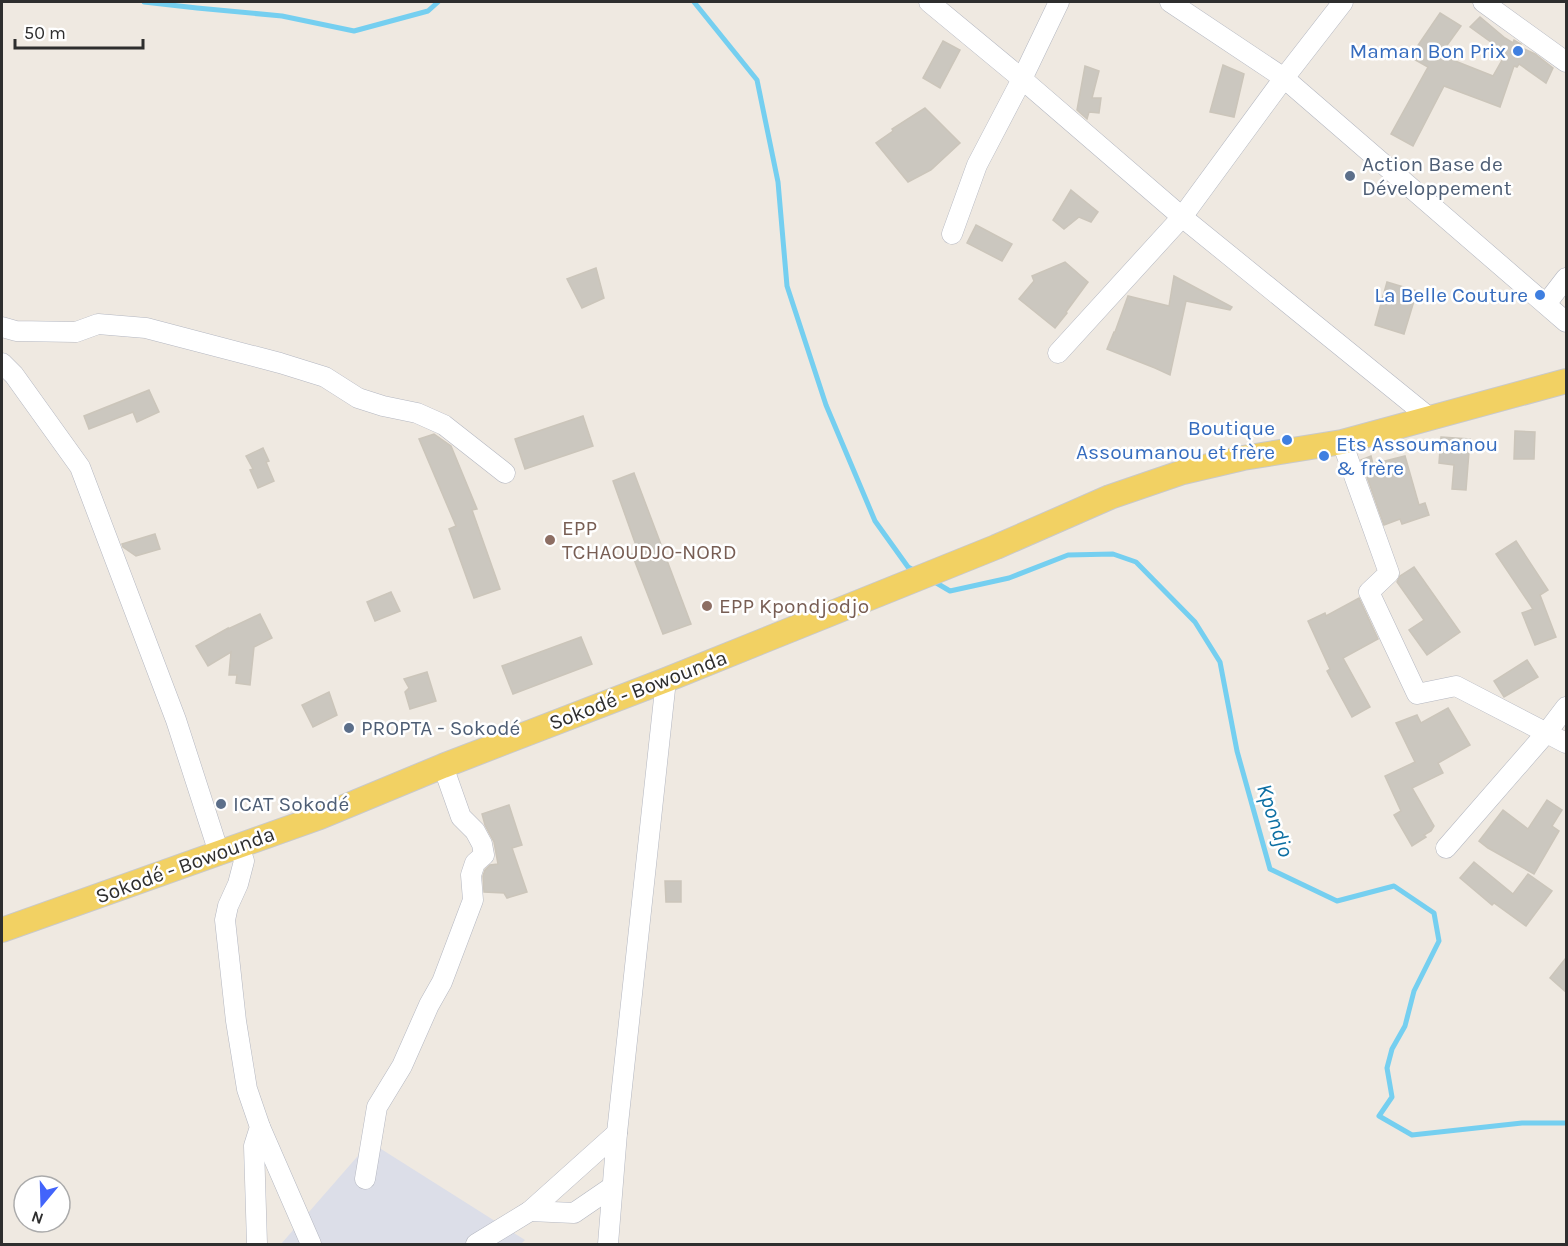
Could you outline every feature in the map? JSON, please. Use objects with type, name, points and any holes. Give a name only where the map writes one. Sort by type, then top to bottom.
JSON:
[{"type":"main road","name":"Sokodé - Bowounda","points":[[2,930],[320,817],[996,547],[1110,497],[1183,472],[1243,458],[1342,442],[1566,381]]},
{"type":"street","points":[[929,2],[1182,217],[1431,419]]},
{"type":"street","points":[[952,234],[977,165],[1059,2]]},
{"type":"street","points":[[1170,2],[1284,78],[1566,322]]},
{"type":"street","points":[[1058,353],[1182,217],[1343,2]]},
{"type":"street","points":[[1483,2],[1566,62]]},
{"type":"street","points":[[1546,304],[1566,278]]},
{"type":"street","points":[[2,327],[16,331],[66,332],[76,332],[98,324],[146,328],[280,363],[324,377],[358,398],[417,413],[444,425],[505,473]]},
{"type":"street","points":[[2,363],[14,375],[81,467],[176,720],[229,849],[243,861],[225,920],[245,1078],[260,1126],[311,1245]]},
{"type":"street","points":[[1342,442],[1389,573],[1369,592],[1417,694],[1456,686],[1566,743]]},
{"type":"street","points":[[608,1245],[617,1133],[666,680]]},
{"type":"street","points":[[1446,848],[1566,707]]},
{"type":"street","points":[[365,1179],[377,1107],[402,1066],[429,1005],[442,982],[473,900],[471,875],[475,863],[484,855],[482,843],[475,831],[461,817],[443,766]]},
{"type":"street","points":[[257,1245],[254,1146],[260,1126]]},
{"type":"street","points":[[476,1245],[530,1211],[617,1133]]},
{"type":"street","points":[[530,1211],[574,1213],[612,1187]]},
{"type":"shaded area","points":[[370,1142],[525,1240],[521,1244],[281,1244]]},
{"type":"building","points":[[1440,13],[1461,26],[1440,55],[1493,76],[1506,53],[1470,27],[1480,17],[1505,38],[1513,43],[1514,40],[1521,44],[1520,47],[1535,54],[1553,68],[1546,83],[1519,64],[1517,67],[1514,66],[1500,107],[1444,86],[1413,146],[1391,134],[1428,67],[1410,57]]},
{"type":"building","points":[[943,41],[960,50],[940,88],[923,78]]},
{"type":"building","points":[[1223,65],[1244,74],[1234,117],[1210,112]]},
{"type":"building","points":[[1085,66],[1099,71],[1092,98],[1101,98],[1099,113],[1089,112],[1087,119],[1077,110]]},
{"type":"building","points":[[925,108],[960,143],[931,170],[908,182],[876,143],[893,131],[892,129]]},
{"type":"building","points":[[1071,190],[1098,212],[1091,222],[1079,217],[1064,229],[1053,220]]},
{"type":"building","points":[[976,225],[1012,244],[1002,261],[967,243]]},
{"type":"building","points":[[1065,262],[1088,282],[1055,328],[1019,299],[1034,281],[1032,276]]},
{"type":"building","points":[[596,268],[604,298],[582,308],[567,279]]},
{"type":"building","points":[[1174,276],[1232,307],[1230,310],[1186,301],[1170,375],[1107,349],[1128,296],[1169,306]]},
{"type":"building","points":[[1387,282],[1417,291],[1404,334],[1375,325]]},
{"type":"building","points":[[149,390],[159,412],[137,422],[133,412],[89,429],[84,416]]},
{"type":"building","points":[[583,416],[593,446],[525,469],[515,439]]},
{"type":"building","points":[[1515,431],[1535,432],[1534,459],[1514,459]]},
{"type":"building","points":[[434,434],[451,446],[477,509],[472,510],[500,589],[474,598],[449,529],[456,526],[419,439]]},
{"type":"building","points":[[1441,437],[1470,439],[1466,490],[1452,489],[1454,465],[1439,463]]},
{"type":"building","points":[[263,448],[274,481],[258,488],[250,470],[253,469],[246,456]]},
{"type":"building","points":[[1371,456],[1373,464],[1405,456],[1419,505],[1425,503],[1429,515],[1402,524],[1400,519],[1384,525],[1361,460]]},
{"type":"building","points":[[634,473],[691,624],[663,634],[632,554],[638,551],[613,481]]},
{"type":"building","points":[[155,534],[160,549],[136,556],[123,547],[122,544]]},
{"type":"building","points":[[1516,541],[1548,590],[1540,595],[1556,637],[1535,645],[1522,613],[1533,609],[1496,554]]},
{"type":"building","points":[[1414,567],[1460,632],[1427,655],[1409,630],[1424,620],[1397,582],[1400,576]]},
{"type":"building","points":[[391,592],[400,611],[375,621],[367,602]]},
{"type":"building","points":[[1359,598],[1378,639],[1343,658],[1370,707],[1352,717],[1327,671],[1330,669],[1308,621],[1325,613],[1326,616]]},
{"type":"building","points":[[260,614],[272,638],[254,647],[250,685],[236,683],[237,675],[229,675],[231,652],[208,666],[196,646]]},
{"type":"building","points":[[581,637],[592,664],[513,694],[502,666]]},
{"type":"building","points":[[1527,660],[1538,677],[1504,697],[1494,681]]},
{"type":"building","points":[[427,672],[436,701],[410,709],[405,692],[409,688],[404,679]]},
{"type":"building","points":[[329,692],[337,715],[313,727],[302,705]]},
{"type":"building","points":[[1448,708],[1470,745],[1438,763],[1443,773],[1412,788],[1434,826],[1424,835],[1426,837],[1412,846],[1394,815],[1401,811],[1385,776],[1415,762],[1396,723],[1417,715],[1421,723]]},
{"type":"building","points":[[1547,800],[1562,810],[1552,826],[1559,831],[1534,874],[1479,841],[1503,810],[1528,829]]},
{"type":"building","points":[[509,805],[522,845],[512,848],[527,892],[507,898],[504,893],[484,892],[485,870],[490,865],[498,864],[494,842],[482,814]]},
{"type":"building","points":[[1474,862],[1513,894],[1528,874],[1552,891],[1526,926],[1494,903],[1492,905],[1460,878]]},
{"type":"building","points":[[665,881],[681,881],[681,902],[666,902]]},
{"type":"building","points":[[1566,958],[1566,992],[1550,978]]},
{"type":"waterway","points":[[144,2],[282,16],[354,31],[428,11],[438,2]]},
{"type":"waterway","points":[[694,2],[757,80],[778,182],[787,286],[826,405],[875,521],[908,567],[915,571]]},
{"type":"waterway","name":"Kpondjo","points":[[933,581],[950,591],[1009,578],[1068,555],[1113,554],[1136,562],[1195,622],[1220,662],[1237,751],[1270,869],[1337,901],[1394,886],[1434,913],[1439,941],[1414,991],[1405,1026],[1392,1049],[1387,1068],[1392,1097],[1379,1116],[1412,1135],[1522,1123],[1566,1123]]},
{"type":"place","name":"Maman Bon Prix","points":[[1518,51]]},
{"type":"place","name":"Action Base de Développement","points":[[1350,176]]},
{"type":"place","name":"La Belle Couture","points":[[1540,295]]},
{"type":"place","name":"Boutique Assoumanou et frère","points":[[1287,440]]},
{"type":"place","name":"Ets Assoumanou & frère","points":[[1324,456]]},
{"type":"place","name":"EPP TCHAOUDJO-NORD","points":[[550,540]]},
{"type":"place","name":"EPP Kpondjodjo","points":[[707,606]]},
{"type":"place","name":"PROPTA - Sokodé","points":[[349,728]]},
{"type":"place","name":"ICAT Sokodé","points":[[221,804]]}]
